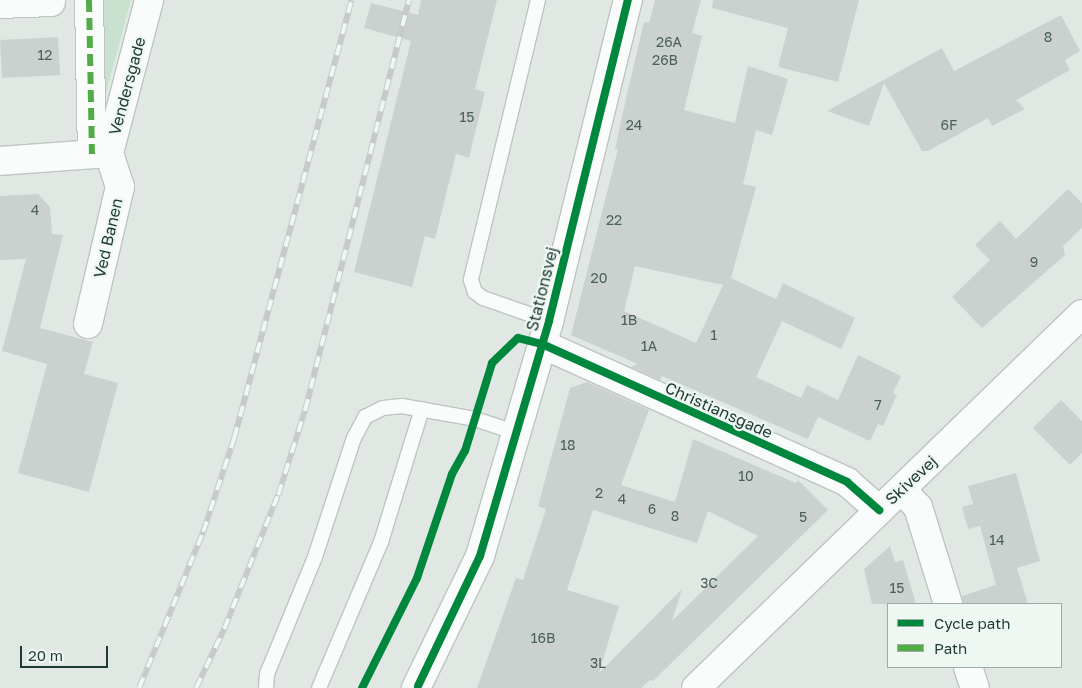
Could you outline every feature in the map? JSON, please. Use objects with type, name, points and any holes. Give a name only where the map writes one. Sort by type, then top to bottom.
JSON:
[{"type":"street","name":"Ved Banen","points":[[88,324],[120,187],[101,154],[89,0]]},
{"type":"street","name":"Vendersgade","points":[[101,154],[149,0]]},
{"type":"street","name":"Stationsvej","points":[[416,688],[480,556],[545,333],[628,0]]},
{"type":"street","points":[[0,4],[51,2]]},
{"type":"street","points":[[0,160],[101,154]]},
{"type":"street","name":"Skivevej","points":[[696,688],[1082,314]]},
{"type":"street","name":"Christiansgade","points":[[545,333],[847,482],[878,510]]},
{"type":"street","points":[[902,490],[918,507],[948,603]]},
{"type":"street","points":[[968,668],[975,688]]},
{"type":"lane","points":[[538,0],[471,280],[475,292],[482,298],[545,333]]},
{"type":"lane","points":[[266,688],[267,674],[316,557],[360,425],[373,412],[383,408],[422,409],[475,419],[517,433]]},
{"type":"lane","points":[[319,688],[381,542],[422,409]]},
{"type":"green space","points":[[80,0],[131,0],[102,108]]},
{"type":"building","points":[[421,0],[497,0],[475,89],[485,92],[469,158],[456,154],[435,239],[425,236],[412,287],[354,272],[411,41],[364,28],[371,3],[418,15]]},
{"type":"building","points":[[655,0],[701,0],[692,33],[702,36],[684,110],[735,123],[748,66],[788,79],[772,135],[756,130],[743,184],[756,187],[731,278],[776,299],[783,283],[855,318],[841,349],[782,321],[756,377],[801,398],[807,385],[838,400],[858,355],[901,376],[893,393],[897,395],[883,426],[878,424],[870,441],[818,417],[808,439],[662,376],[660,380],[631,367],[638,364],[571,335],[618,149],[615,149],[644,22],[649,23]],"holes":[[[635,266],[723,285],[696,343],[624,311]]]},
{"type":"building","points":[[713,0],[859,0],[838,82],[778,67],[788,28],[712,8]]},
{"type":"building","points":[[1061,15],[1080,51],[1065,60],[1070,70],[1016,100],[1025,109],[992,126],[988,118],[928,151],[922,151],[884,83],[869,126],[827,111],[942,48],[954,71]]},
{"type":"building","points":[[58,37],[60,75],[2,78],[0,40]]},
{"type":"building","points":[[1068,189],[1082,203],[1082,228],[1063,246],[1065,255],[982,328],[952,297],[990,260],[975,245],[1000,221],[1016,239]]},
{"type":"building","points":[[38,194],[50,207],[52,234],[63,235],[40,328],[93,342],[84,374],[118,383],[89,492],[18,473],[47,364],[2,351],[26,259],[0,260],[0,196]]},
{"type":"building","points":[[587,382],[649,410],[621,485],[675,502],[693,439],[796,483],[798,480],[828,510],[653,681],[650,680],[641,688],[477,688],[516,578],[523,580],[546,509],[538,506],[570,388]],"holes":[[[593,510],[697,543],[708,511],[758,536],[672,621],[682,589],[599,673],[619,606],[567,590]]]},
{"type":"building","points":[[1061,400],[1082,421],[1082,453],[1070,465],[1033,428]]},
{"type":"building","points":[[1016,473],[1040,561],[1017,568],[1028,603],[963,603],[962,596],[996,585],[980,526],[968,529],[962,507],[973,504],[968,486]]},
{"type":"building","points":[[890,546],[895,562],[903,560],[916,603],[872,604],[864,569]]},
{"type":"railway","points":[[139,688],[203,532],[234,438],[351,0]]},
{"type":"railway","points":[[196,688],[224,629],[278,495],[305,410],[409,0]]},
{"type":"marked path","points":[[89,0],[92,154]]},
{"type":"cycle path","points":[[418,686],[480,556],[549,321],[628,0]]},
{"type":"cycle path","points":[[362,688],[417,578],[452,474],[465,451],[492,363],[518,338],[542,344],[847,482],[879,510]]}]
